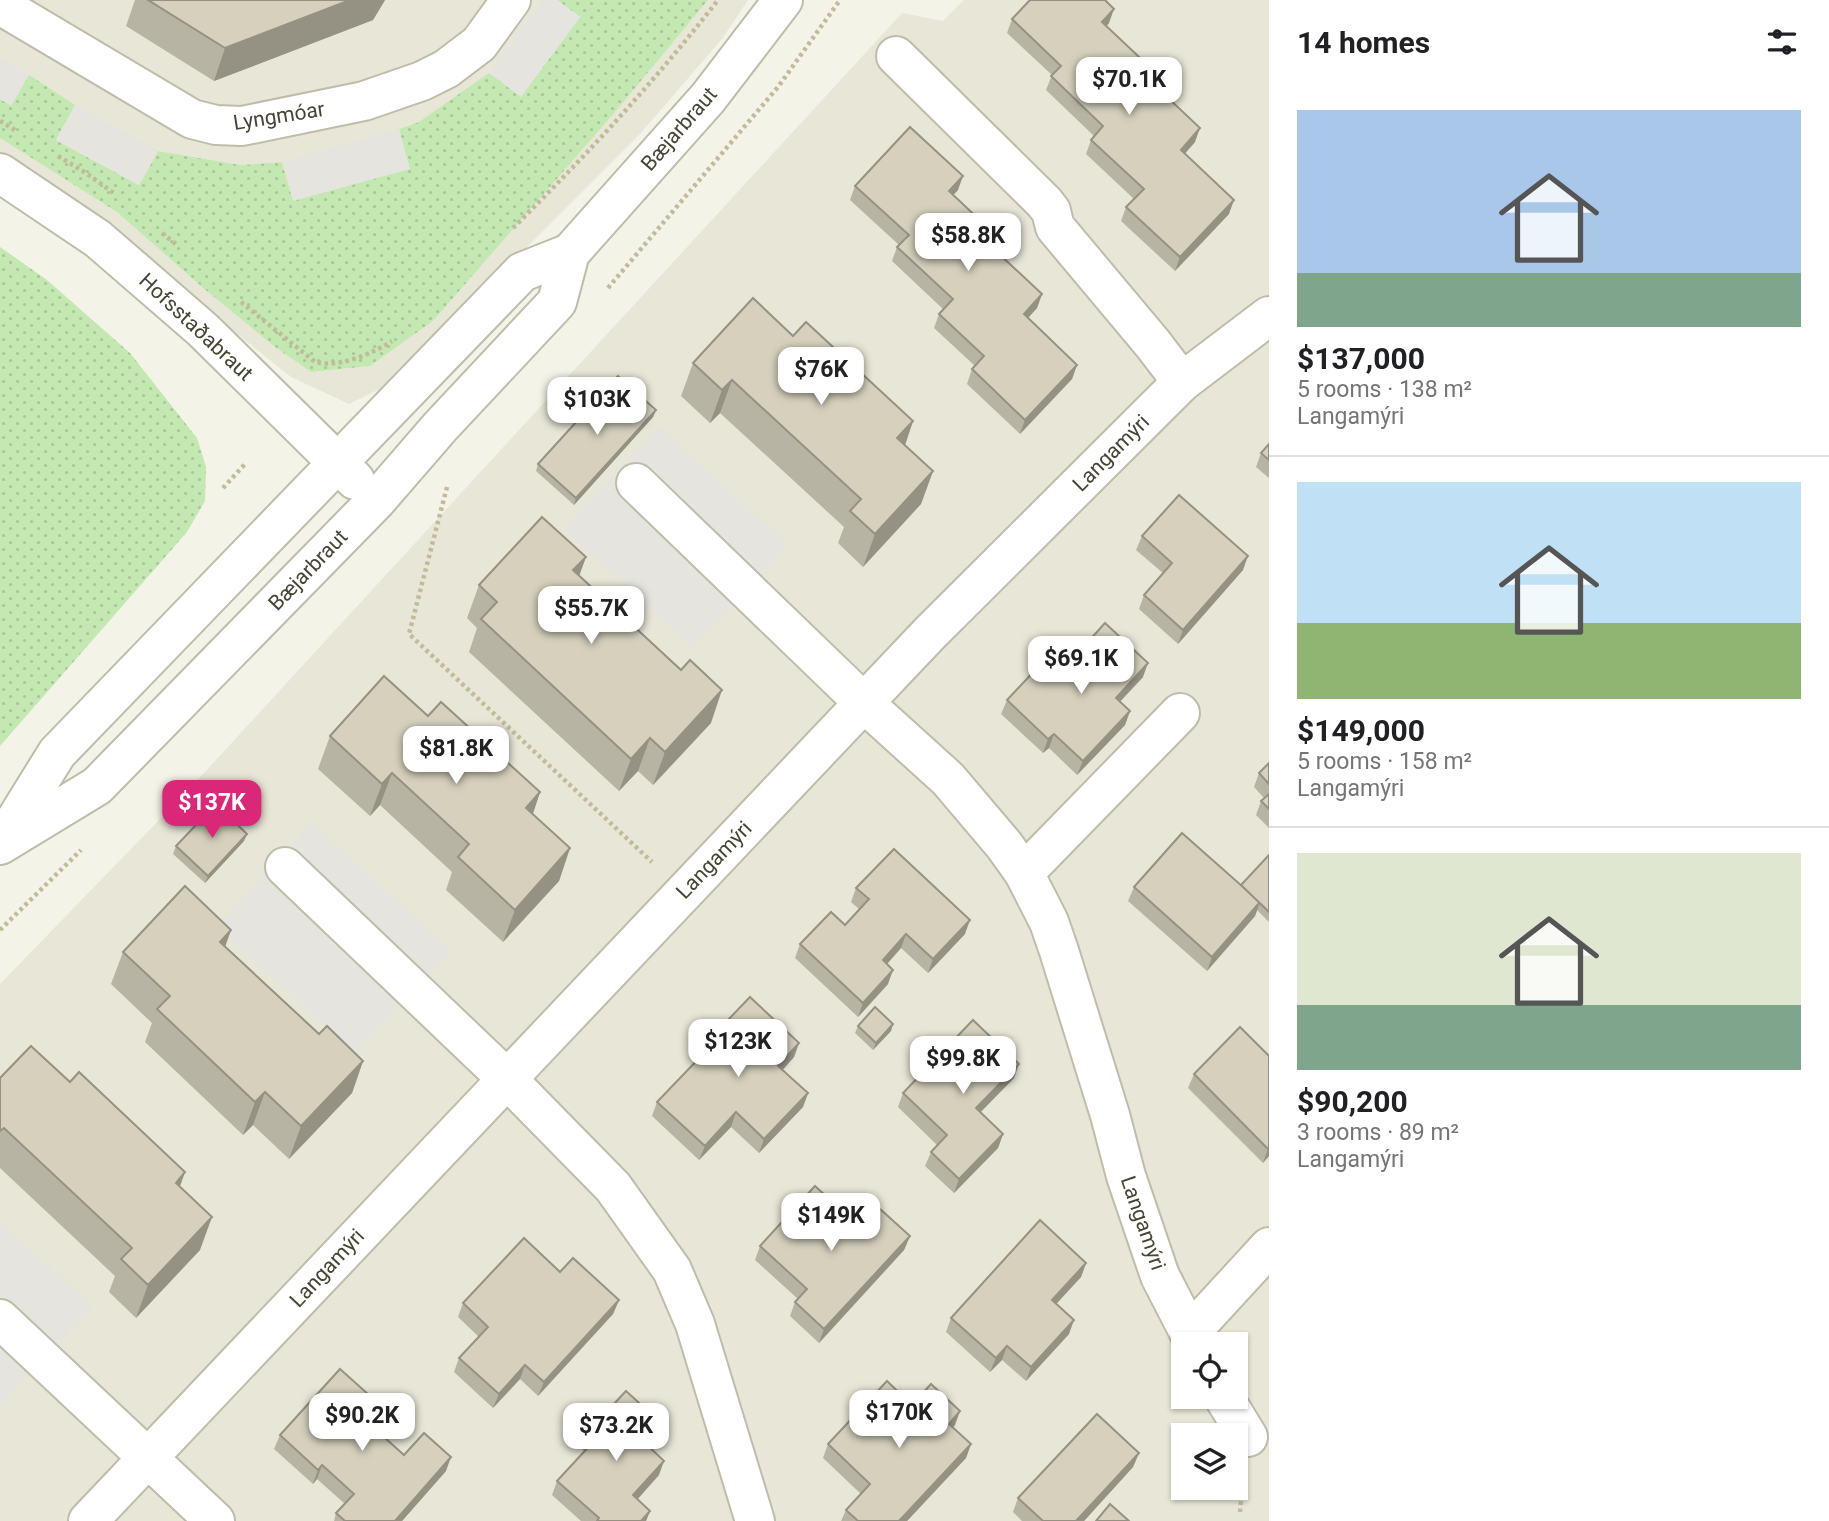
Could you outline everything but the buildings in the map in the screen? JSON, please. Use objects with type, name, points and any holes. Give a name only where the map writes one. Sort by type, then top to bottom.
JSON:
[{"type":"street","name":"Lyngmóar","points":[[0,5],[192,119],[216,125],[242,126],[363,101],[422,81],[446,69],[479,44],[511,0]]},
{"type":"street","name":"Bæjarbraut","points":[[0,845],[57,753],[522,272],[570,253],[708,98],[783,0]]},
{"type":"street","points":[[896,56],[1047,205],[1055,227],[1182,382]]},
{"type":"street","name":"Hofsstaðabraut","points":[[0,173],[98,239],[119,257],[202,330],[376,501]]},
{"type":"street","name":"Bæjarbraut","points":[[0,845],[97,786],[376,501],[440,427],[557,302],[570,253]]},
{"type":"street","name":"Langamýri","points":[[88,1521],[930,633],[1182,382],[1269,316]]},
{"type":"street","name":"Langamýri","points":[[636,483],[863,702],[948,779],[1024,873],[1049,922],[1059,951],[1126,1175],[1160,1276],[1189,1332]]},
{"type":"street","points":[[1024,873],[1180,713]]},
{"type":"street","points":[[285,867],[506,1078],[613,1187],[672,1270],[695,1324],[755,1521]]},
{"type":"street","name":"Langamýri","points":[[1197,1332],[1269,1247]]},
{"type":"street","points":[[0,1319],[215,1521]]},
{"type":"path","points":[[503,237],[573,169],[683,45],[718,0]]},
{"type":"path","points":[[605,292],[778,87],[839,0]]},
{"type":"path","points":[[341,361],[376,351],[394,340]]},
{"type":"path","points":[[223,488],[246,463]]},
{"type":"path","points":[[449,479],[409,634],[683,892]]},
{"type":"shaded area","points":[[0,0],[557,0],[521,97],[446,105],[419,122],[399,129],[410,169],[282,162],[241,165],[158,151],[11,106],[0,99]]},
{"type":"shaded area","points":[[543,0],[557,0],[580,17],[521,97],[489,73]]},
{"type":"shaded area","points":[[708,0],[748,0],[722,39],[640,134],[390,384],[349,404],[291,377],[152,266],[0,158],[0,138],[117,212],[202,287],[275,347],[311,372],[370,366],[433,321],[616,111]]},
{"type":"shaded area","points":[[964,0],[1269,0],[1269,1521],[0,1521],[0,984],[193,785],[902,13],[943,21]]},
{"type":"shaded area","points":[[0,58],[29,75],[11,106],[0,99]]},
{"type":"shaded area","points":[[75,105],[158,151],[139,185],[56,140]]},
{"type":"shaded area","points":[[399,129],[410,169],[293,201],[282,162]]},
{"type":"shaded area","points":[[659,426],[787,545],[692,647],[564,529]]},
{"type":"shaded area","points":[[312,823],[450,950],[355,1053],[217,926]]},
{"type":"shaded area","points":[[0,1222],[92,1306],[0,1406]]},
{"type":"green space","points":[[557,0],[708,0],[616,111],[433,321],[370,366],[311,372],[275,347],[202,287],[117,212],[0,138],[0,99],[11,105],[29,75],[75,105],[56,140],[139,185],[158,151],[241,165],[282,162],[293,200],[409,169],[399,129],[419,122],[489,73],[521,96],[580,17]]},
{"type":"green space","points":[[0,247],[47,280],[130,353],[197,438],[206,467],[205,501],[187,532],[0,746]]}]
